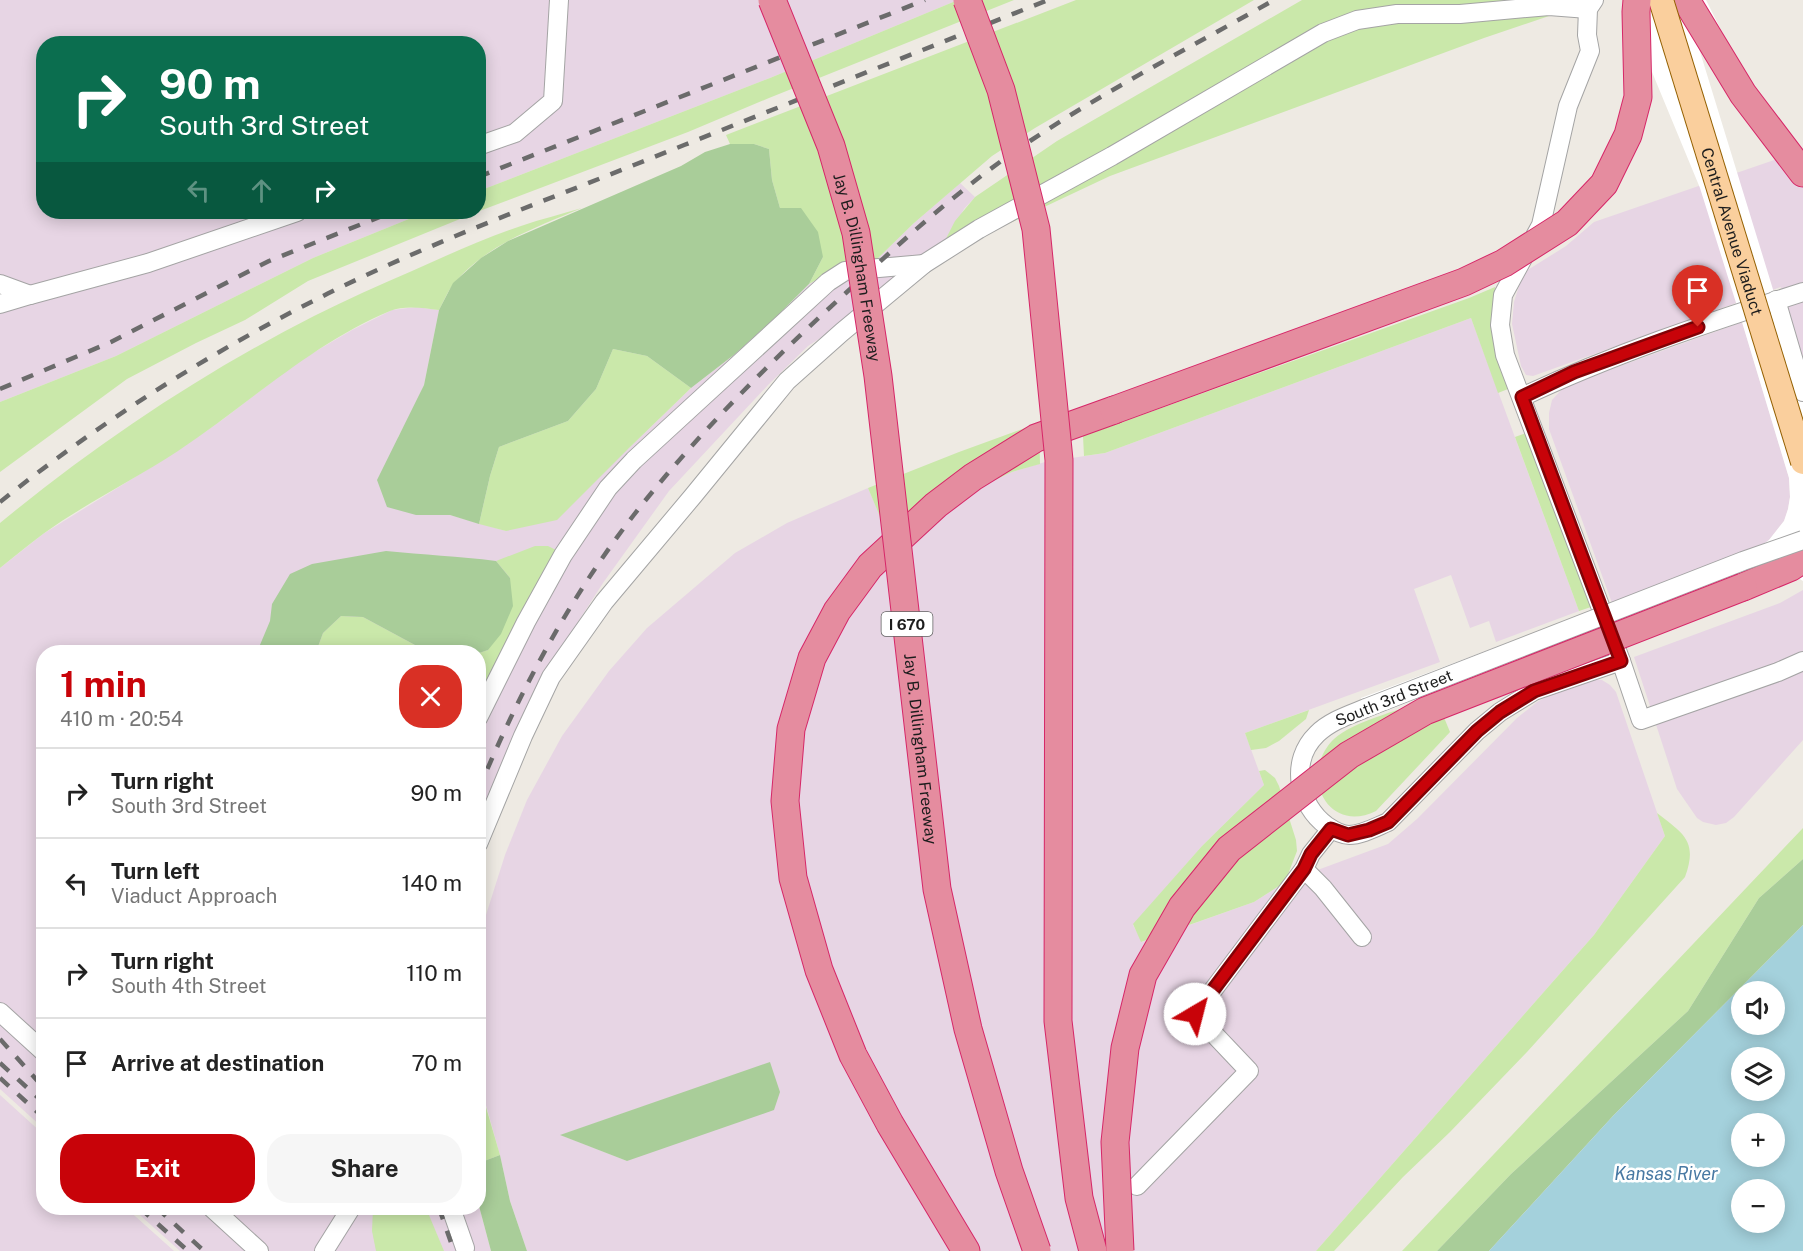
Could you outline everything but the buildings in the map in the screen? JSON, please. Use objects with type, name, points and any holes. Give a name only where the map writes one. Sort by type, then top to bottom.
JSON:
[{"type":"highway","name":"Jay B. Dillingham Freeway","points":[[772,0],[831,146],[856,233],[878,376],[937,889],[968,1029],[1009,1171],[1037,1251]]},
{"type":"highway","points":[[968,0],[1001,90],[1036,229],[1059,460],[1058,1021],[1079,1198],[1093,1251]]},
{"type":"highway","points":[[966,1251],[890,1124],[853,1055],[819,970],[793,878],[785,801],[791,729],[812,658],[837,611],[870,566],[936,505],[973,477],[1036,438],[1464,282],[1504,264],[1567,223],[1604,184],[1628,135],[1638,97],[1637,0]]},
{"type":"highway","points":[[1686,0],[1743,94],[1803,173]]},
{"type":"highway","points":[[1120,1251],[1115,1142],[1125,1048],[1143,975],[1182,907],[1229,849],[1349,755],[1425,711],[1743,587],[1791,567],[1803,559]]},
{"type":"main road","name":"Central Avenue Viaduct","points":[[1661,0],[1803,462]]},
{"type":"street","points":[[486,143],[515,133],[553,101],[559,0]]},
{"type":"street","points":[[486,825],[523,735],[551,677],[604,602],[787,381],[842,332],[924,264],[979,229],[1112,156],[1323,33],[1357,20],[1397,14],[1460,14],[1591,4],[1587,35],[1590,51],[1568,106],[1541,225],[1503,295],[1500,325],[1505,355],[1621,661],[1641,720],[1803,661]]},
{"type":"street","points":[[0,304],[148,263],[277,219]]},
{"type":"street","points":[[486,702],[563,555],[608,488],[634,460],[828,282],[846,271],[924,264]]},
{"type":"street","points":[[0,284],[30,295]]},
{"type":"street","points":[[1522,397],[1584,368],[1659,340],[1803,292]]},
{"type":"street","points":[[1776,300],[1803,392]]},
{"type":"street","name":"South 3rd Street","points":[[1331,829],[1319,820],[1309,807],[1300,785],[1299,769],[1304,750],[1330,723],[1743,561],[1803,540]]},
{"type":"street","points":[[1137,1186],[1249,1071],[1195,1014],[1304,869],[1311,854],[1331,829],[1348,835],[1388,822],[1477,731],[1500,712],[1534,691],[1621,661]]},
{"type":"street","points":[[1304,869],[1323,888],[1362,937]]},
{"type":"street","points":[[0,1012],[36,1045]]},
{"type":"street","points":[[220,1215],[259,1251]]},
{"type":"street","points":[[324,1251],[347,1215]]},
{"type":"street","points":[[453,1215],[465,1248]]},
{"type":"shaded area","points":[[0,0],[958,0],[770,78],[486,188],[486,36],[36,36],[36,219],[409,219],[313,258],[116,356],[0,402]]},
{"type":"shaded area","points":[[1803,150],[1803,362],[1781,287],[1533,376],[1526,375],[1521,366],[1512,324],[1514,302],[1523,273],[1566,246],[1594,222]]},
{"type":"shaded area","points":[[960,183],[975,197],[964,209],[932,266],[808,346],[769,384],[669,491],[603,583],[551,664],[486,810],[486,645],[36,645],[36,1122],[0,1089],[0,568],[43,534],[177,451],[222,420],[299,361],[392,310],[416,307],[439,310],[424,385],[398,437],[416,515],[450,515],[506,531],[629,448],[691,388],[735,354],[809,284],[834,270],[872,264]]},
{"type":"shaded area","points":[[1471,318],[1579,611],[1496,642],[1489,621],[1470,628],[1451,575],[1414,589],[1440,662],[1245,733],[1264,785],[1202,846],[1133,925],[1142,942],[1254,902],[1285,882],[1388,844],[1417,819],[1517,718],[1537,702],[1554,693],[1589,680],[1602,680],[1616,692],[1665,836],[1594,935],[1316,1251],[527,1251],[510,1201],[486,1105],[486,915],[505,855],[527,800],[562,736],[609,671],[647,628],[735,553],[787,523],[868,488],[886,530],[1012,472],[1045,462],[1105,453]],"holes":[[[770,1063],[627,1161],[561,1135]]]},
{"type":"shaded area","points":[[1742,322],[1789,478],[1790,497],[1784,521],[1769,540],[1758,548],[1612,603],[1549,429],[1552,400],[1565,386]]},
{"type":"shaded area","points":[[1803,590],[1803,740],[1734,817],[1726,823],[1716,825],[1703,822],[1697,818],[1677,789],[1634,657],[1780,603]]},
{"type":"shaded area","points":[[0,1095],[36,1128],[36,1215],[134,1215],[174,1251],[0,1251]]},
{"type":"shaded area","points":[[140,1215],[481,1215],[491,1251],[180,1251]]},
{"type":"green space","points":[[958,0],[1014,0],[769,98],[688,132],[486,209],[486,188],[770,78]]},
{"type":"green space","points":[[1076,0],[1254,0],[1035,128],[992,156],[914,223],[872,264],[834,270],[809,284],[823,257],[780,208],[772,180],[769,149],[754,144],[730,144],[726,135]]},
{"type":"green space","points":[[1302,0],[1562,0],[1549,16],[1110,176],[993,231],[932,266],[955,221],[975,197],[1057,141]]},
{"type":"green space","points":[[730,144],[754,144],[769,149],[772,180],[780,208],[801,208],[818,232],[823,257],[809,284],[735,354],[691,388],[647,356],[613,349],[596,389],[568,421],[499,447],[479,524],[450,515],[416,515],[387,507],[377,480],[424,385],[439,310],[453,283],[481,258],[508,241],[681,166],[705,152]]},
{"type":"green space","points":[[582,208],[514,238],[482,257],[455,282],[439,310],[414,307],[396,309],[334,340],[307,357],[178,451],[37,538],[0,568],[0,523],[112,437],[191,385],[272,338],[363,293],[493,236]]},
{"type":"green space","points":[[409,219],[460,219],[308,281],[245,320],[127,379],[0,472],[0,402],[116,356],[313,258]]},
{"type":"green space","points":[[1495,287],[1494,317],[1508,389],[1498,393],[1471,318],[1105,453],[1084,456],[1083,436]]},
{"type":"green space","points":[[613,349],[647,356],[691,388],[557,520],[506,531],[479,524],[499,447],[568,421],[596,389]]},
{"type":"green space","points":[[1039,423],[1040,464],[1012,472],[886,531],[868,488]]},
{"type":"green space","points":[[1526,433],[1591,607],[1579,611],[1515,437]]},
{"type":"green space","points":[[535,546],[548,546],[556,550],[486,681],[486,651],[510,578],[496,561]]},
{"type":"green space","points":[[386,551],[496,561],[510,578],[513,606],[501,634],[486,651],[486,645],[415,645],[363,617],[341,616],[323,633],[319,645],[260,645],[270,621],[272,604],[290,574],[312,564]]},
{"type":"green space","points":[[341,616],[363,617],[415,645],[319,645],[323,633]]},
{"type":"green space","points":[[1436,698],[1450,732],[1376,811],[1359,816],[1344,815],[1332,808],[1323,797],[1318,768],[1323,753],[1334,739],[1368,720]]},
{"type":"green space","points":[[1309,710],[1306,719],[1279,741],[1266,748],[1251,750],[1245,733]]},
{"type":"green space","points":[[1265,770],[1275,778],[1279,786],[1296,840],[1297,851],[1285,882],[1254,902],[1141,942],[1133,924],[1202,846],[1264,785],[1259,771]]},
{"type":"green space","points":[[1657,813],[1686,839],[1690,855],[1685,877],[1527,1052],[1403,1177],[1334,1251],[1316,1251],[1594,935],[1665,836]]},
{"type":"green space","points":[[1803,828],[1803,859],[1759,898],[1688,1011],[1511,1174],[1437,1251],[1402,1251]]},
{"type":"green space","points":[[1803,859],[1803,925],[1747,981],[1731,981],[1731,997],[1613,1116],[1489,1251],[1437,1251],[1511,1174],[1688,1011],[1759,898]]},
{"type":"green space","points":[[770,1062],[780,1092],[774,1110],[627,1161],[560,1135]]},
{"type":"green space","points":[[486,1107],[500,1155],[486,1160]]},
{"type":"green space","points":[[500,1155],[510,1201],[527,1251],[491,1251],[481,1215],[486,1215],[486,1160]]},
{"type":"green space","points":[[373,1215],[429,1215],[444,1251],[376,1251],[372,1231]]},
{"type":"water","name":"Kansas River","points":[[1803,925],[1803,1251],[1489,1251],[1613,1116],[1731,997],[1731,1035],[1785,1035],[1785,981],[1747,981]]},
{"type":"pier","points":[[1623,0],[1706,0],[1727,42],[1697,42],[1803,387],[1803,581],[1790,573],[1721,582],[1368,718],[1361,698],[1758,548],[1769,540],[1784,521],[1790,497],[1789,478],[1742,322],[1700,188],[1652,72],[1629,78]]},
{"type":"railway","points":[[486,174],[925,0]]},
{"type":"railway","points":[[0,502],[115,417],[195,366],[359,278],[476,228],[1048,0]]},
{"type":"railway","points":[[486,772],[510,718],[546,648],[609,548],[683,456],[763,371],[913,232],[1006,158],[1151,68],[1274,0]]},
{"type":"railway","points":[[0,389],[111,342],[269,261],[374,219]]},
{"type":"railway","points":[[0,1039],[36,1079]]},
{"type":"railway","points":[[0,1063],[36,1096]]},
{"type":"railway","points":[[0,1078],[36,1111]]},
{"type":"railway","points":[[148,1215],[188,1251]]},
{"type":"railway","points":[[165,1215],[204,1251]]},
{"type":"railway","points":[[441,1215],[454,1251]]},
{"type":"route","points":[[1195,1014],[1304,869],[1311,854],[1331,829],[1348,835],[1388,822],[1477,731],[1500,712],[1534,691],[1621,661],[1522,397],[1574,372],[1698,327]]}]
